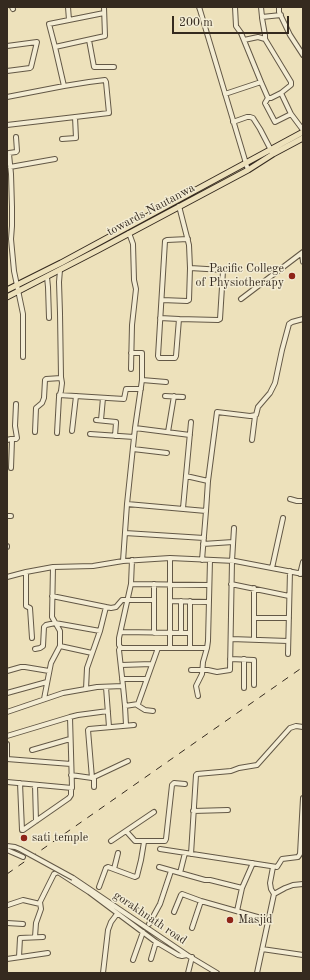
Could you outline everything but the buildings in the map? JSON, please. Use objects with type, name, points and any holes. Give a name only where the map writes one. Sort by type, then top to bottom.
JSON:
[{"type":"main road","points":[[7,290],[61,263],[246,164],[272,152],[303,131]]},
{"type":"main road","name":"towards Nautanwa","points":[[7,297],[248,170],[272,152],[303,138]]},
{"type":"street","points":[[68,7],[69,20]]},
{"type":"street","points":[[55,47],[105,36],[104,7]]},
{"type":"street","points":[[199,7],[248,170]]},
{"type":"street","points":[[235,7],[236,23],[268,98]]},
{"type":"street","points":[[261,7],[261,17],[266,35],[265,39],[291,82],[291,85],[281,93],[268,98],[265,103],[273,121],[275,122],[291,114]]},
{"type":"street","points":[[279,7],[279,12],[303,55]]},
{"type":"street","points":[[64,86],[50,24],[104,13]]},
{"type":"street","points":[[262,18],[281,15]]},
{"type":"street","points":[[244,40],[258,37],[265,39]]},
{"type":"street","points":[[89,40],[94,67],[114,67]]},
{"type":"street","points":[[7,46],[37,42],[30,68],[7,71]]},
{"type":"street","points":[[7,97],[105,80],[109,114],[7,125]]},
{"type":"street","points":[[225,94],[261,82]]},
{"type":"street","points":[[281,93],[291,114],[303,131]]},
{"type":"street","points":[[62,139],[76,138],[75,117]]},
{"type":"street","points":[[233,122],[250,117],[253,118],[272,152]]},
{"type":"street","points":[[16,137],[17,151],[9,154],[9,207],[12,226],[11,239],[14,271],[24,322],[23,357]]},
{"type":"street","points":[[10,167],[55,159]]},
{"type":"street","points":[[162,300],[189,300],[190,258],[188,239],[179,206]]},
{"type":"street","points":[[7,226],[12,226]]},
{"type":"street","points":[[129,233],[133,244],[134,280],[136,289],[132,325],[131,369]]},
{"type":"street","points":[[178,318],[176,356],[175,358],[159,358],[165,241],[188,239]]},
{"type":"street","points":[[302,252],[303,262]]},
{"type":"street","points":[[241,299],[302,252]]},
{"type":"street","points":[[160,318],[220,319],[223,271],[190,268]]},
{"type":"street","points":[[57,433],[59,396],[61,391],[60,270]]},
{"type":"street","points":[[47,277],[49,318]]},
{"type":"street","points":[[252,440],[255,416],[258,406],[270,393],[275,382],[282,350],[290,324],[303,319]]},
{"type":"street","points":[[123,561],[134,437],[142,380],[142,353],[132,353]]},
{"type":"street","points":[[35,432],[36,408],[42,403],[44,398],[45,380],[61,378]]},
{"type":"street","points":[[142,380],[166,382]]},
{"type":"street","points":[[59,396],[124,399],[126,390],[141,389]]},
{"type":"street","points":[[72,431],[76,396]]},
{"type":"street","points":[[165,396],[183,397]]},
{"type":"street","points":[[168,432],[174,396]]},
{"type":"street","points":[[103,398],[99,420],[116,422],[115,436]]},
{"type":"street","points":[[11,468],[9,440],[17,438],[15,426],[16,404]]},
{"type":"street","points":[[202,560],[208,480],[217,412],[255,416]]},
{"type":"street","points":[[183,508],[191,422]]},
{"type":"street","points":[[135,428],[190,435]]},
{"type":"street","points":[[90,434],[134,437]]},
{"type":"street","points":[[133,449],[167,453]]},
{"type":"street","points":[[186,476],[208,480]]},
{"type":"street","points":[[290,499],[303,501]]},
{"type":"street","points":[[127,504],[206,511]]},
{"type":"street","points":[[272,568],[283,518]]},
{"type":"street","points":[[191,670],[217,672],[229,671],[230,669],[231,584],[234,528]]},
{"type":"street","points":[[125,533],[204,538]]},
{"type":"street","points":[[203,544],[233,542]]},
{"type":"street","points":[[170,558],[170,648]]},
{"type":"street","points":[[7,576],[53,567],[93,566],[132,560],[170,558],[232,561],[302,574],[303,562]]},
{"type":"street","points":[[126,725],[119,650],[121,648],[118,645],[131,584],[132,560]]},
{"type":"street","points":[[198,696],[196,686],[202,676],[203,662],[207,648],[210,560]]},
{"type":"street","points":[[44,699],[51,662],[60,646],[60,631],[52,617],[53,567]]},
{"type":"street","points":[[26,572],[26,606],[30,608],[32,638]]},
{"type":"street","points":[[288,654],[290,572]]},
{"type":"street","points":[[131,584],[210,585]]},
{"type":"street","points":[[154,584],[154,633]]},
{"type":"street","points":[[231,584],[289,596]]},
{"type":"street","points":[[254,588],[254,640]]},
{"type":"street","points":[[52,596],[114,608],[121,600],[154,600]]},
{"type":"street","points":[[170,601],[209,602]]},
{"type":"street","points":[[181,601],[181,633]]},
{"type":"street","points":[[190,601],[190,648]]},
{"type":"street","points":[[86,689],[87,668],[100,631],[106,607]]},
{"type":"street","points":[[254,618],[289,618]]},
{"type":"street","points":[[35,649],[43,646],[45,625],[55,623],[100,631]]},
{"type":"street","points":[[120,632],[190,633]]},
{"type":"street","points":[[231,639],[288,641]]},
{"type":"street","points":[[60,646],[92,654]]},
{"type":"street","points":[[121,648],[207,648]]},
{"type":"street","points":[[137,705],[158,648]]},
{"type":"street","points":[[230,659],[253,659],[254,685]]},
{"type":"street","points":[[244,659],[244,688]]},
{"type":"street","points":[[121,665],[152,664]]},
{"type":"street","points":[[7,671],[25,667],[49,671]]},
{"type":"street","points":[[122,679],[147,679]]},
{"type":"street","points":[[7,693],[46,682]]},
{"type":"street","points":[[7,712],[63,693],[97,687],[123,686]]},
{"type":"street","points":[[106,687],[109,727]]},
{"type":"street","points":[[125,706],[137,705],[145,710],[153,711]]},
{"type":"street","points":[[7,736],[78,715],[108,711]]},
{"type":"street","points":[[20,783],[21,829],[24,830],[69,798],[72,788],[70,717]]},
{"type":"street","points":[[94,787],[88,730],[90,728],[134,725]]},
{"type":"street","points":[[191,854],[193,811],[197,774],[231,771],[257,765],[290,728],[296,726],[303,727]]},
{"type":"street","points":[[32,750],[70,739]]},
{"type":"street","points":[[7,744],[7,759],[71,764]]},
{"type":"street","points":[[72,775],[93,778],[128,761]]},
{"type":"street","points":[[7,782],[71,788]]},
{"type":"street","points":[[126,831],[135,842],[165,841],[172,785],[174,783],[185,784]]},
{"type":"street","points":[[35,785],[36,821]]},
{"type":"street","points":[[160,849],[273,867],[278,866],[282,859],[298,857],[300,854],[303,798]]},
{"type":"street","points":[[193,811],[228,810]]},
{"type":"street","points":[[111,841],[154,812]]},
{"type":"street","points":[[99,887],[105,869],[108,867],[135,877],[137,876],[144,842]]},
{"type":"street","name":"gorakhnath road","points":[[7,846],[20,849],[73,878],[187,955],[217,973]]},
{"type":"street","points":[[7,850],[23,857]]},
{"type":"street","points":[[114,869],[118,853]]},
{"type":"street","points":[[180,873],[184,853]]},
{"type":"street","points":[[237,911],[242,888],[252,863]]},
{"type":"street","points":[[159,867],[205,880],[242,888]]},
{"type":"street","points":[[257,973],[274,894],[270,883],[273,867]]},
{"type":"street","points":[[149,924],[160,904],[171,871]]},
{"type":"street","points":[[35,937],[36,923],[41,910],[40,904],[54,874],[58,872],[89,892],[156,942],[180,956],[187,955]]},
{"type":"street","points":[[274,894],[293,885],[303,884]]},
{"type":"street","points":[[174,912],[182,894],[201,901],[268,920]]},
{"type":"street","points":[[8,905],[23,900],[40,904]]},
{"type":"street","points":[[192,928],[201,901]]},
{"type":"street","points":[[104,973],[108,930],[111,922],[117,914]]},
{"type":"street","points":[[7,923],[23,924]]},
{"type":"street","points":[[133,960],[143,932]]},
{"type":"street","points":[[19,957],[20,938],[43,937]]},
{"type":"street","points":[[151,959],[156,942]]},
{"type":"street","points":[[262,949],[303,955]]},
{"type":"street","points":[[7,959],[48,953]]},
{"type":"street","points":[[188,973],[192,957]]},
{"type":"railway","points":[[7,874],[303,667]]},
{"type":"place","name":"Pacific College of Physiotherapy","points":[[292,276]]},
{"type":"place","name":"sati temple","points":[[24,838]]},
{"type":"place","name":"Masjid","points":[[230,920]]}]
